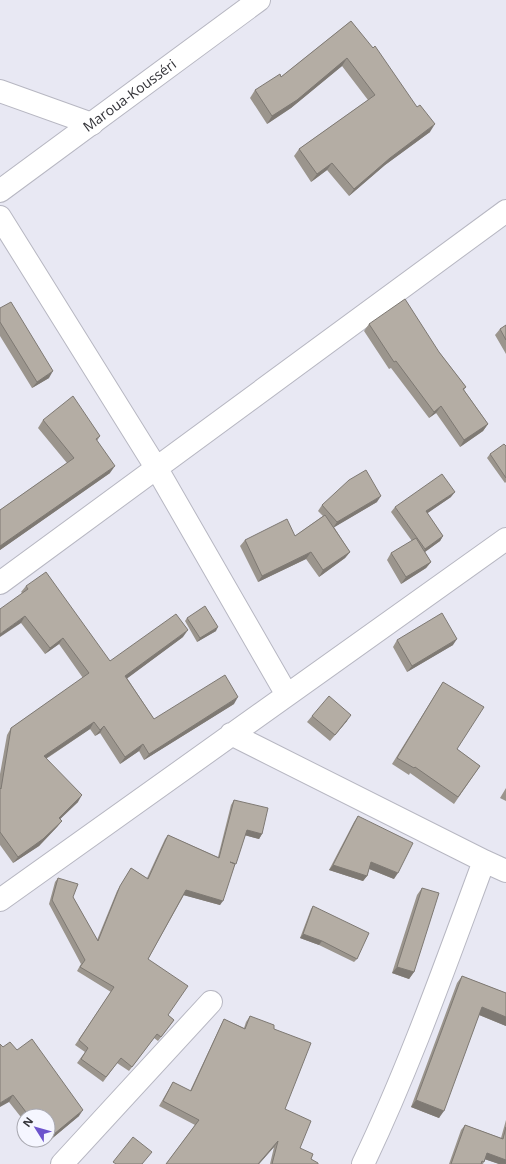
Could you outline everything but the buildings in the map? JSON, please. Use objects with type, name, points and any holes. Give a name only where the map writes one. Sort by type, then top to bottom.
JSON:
[{"type":"main road","name":"Maroua-Kousséri","points":[[0,191],[259,0]]},
{"type":"main road","points":[[0,92],[92,124]]},
{"type":"main road","points":[[0,583],[506,211]]},
{"type":"main road","points":[[0,216],[157,469],[287,695]]},
{"type":"main road","points":[[0,900],[506,539]]},
{"type":"main road","points":[[231,734],[484,862],[506,871]]},
{"type":"main road","points":[[363,1164],[384,1121],[484,862]]},
{"type":"main road","points":[[62,1164],[211,1002]]}]
